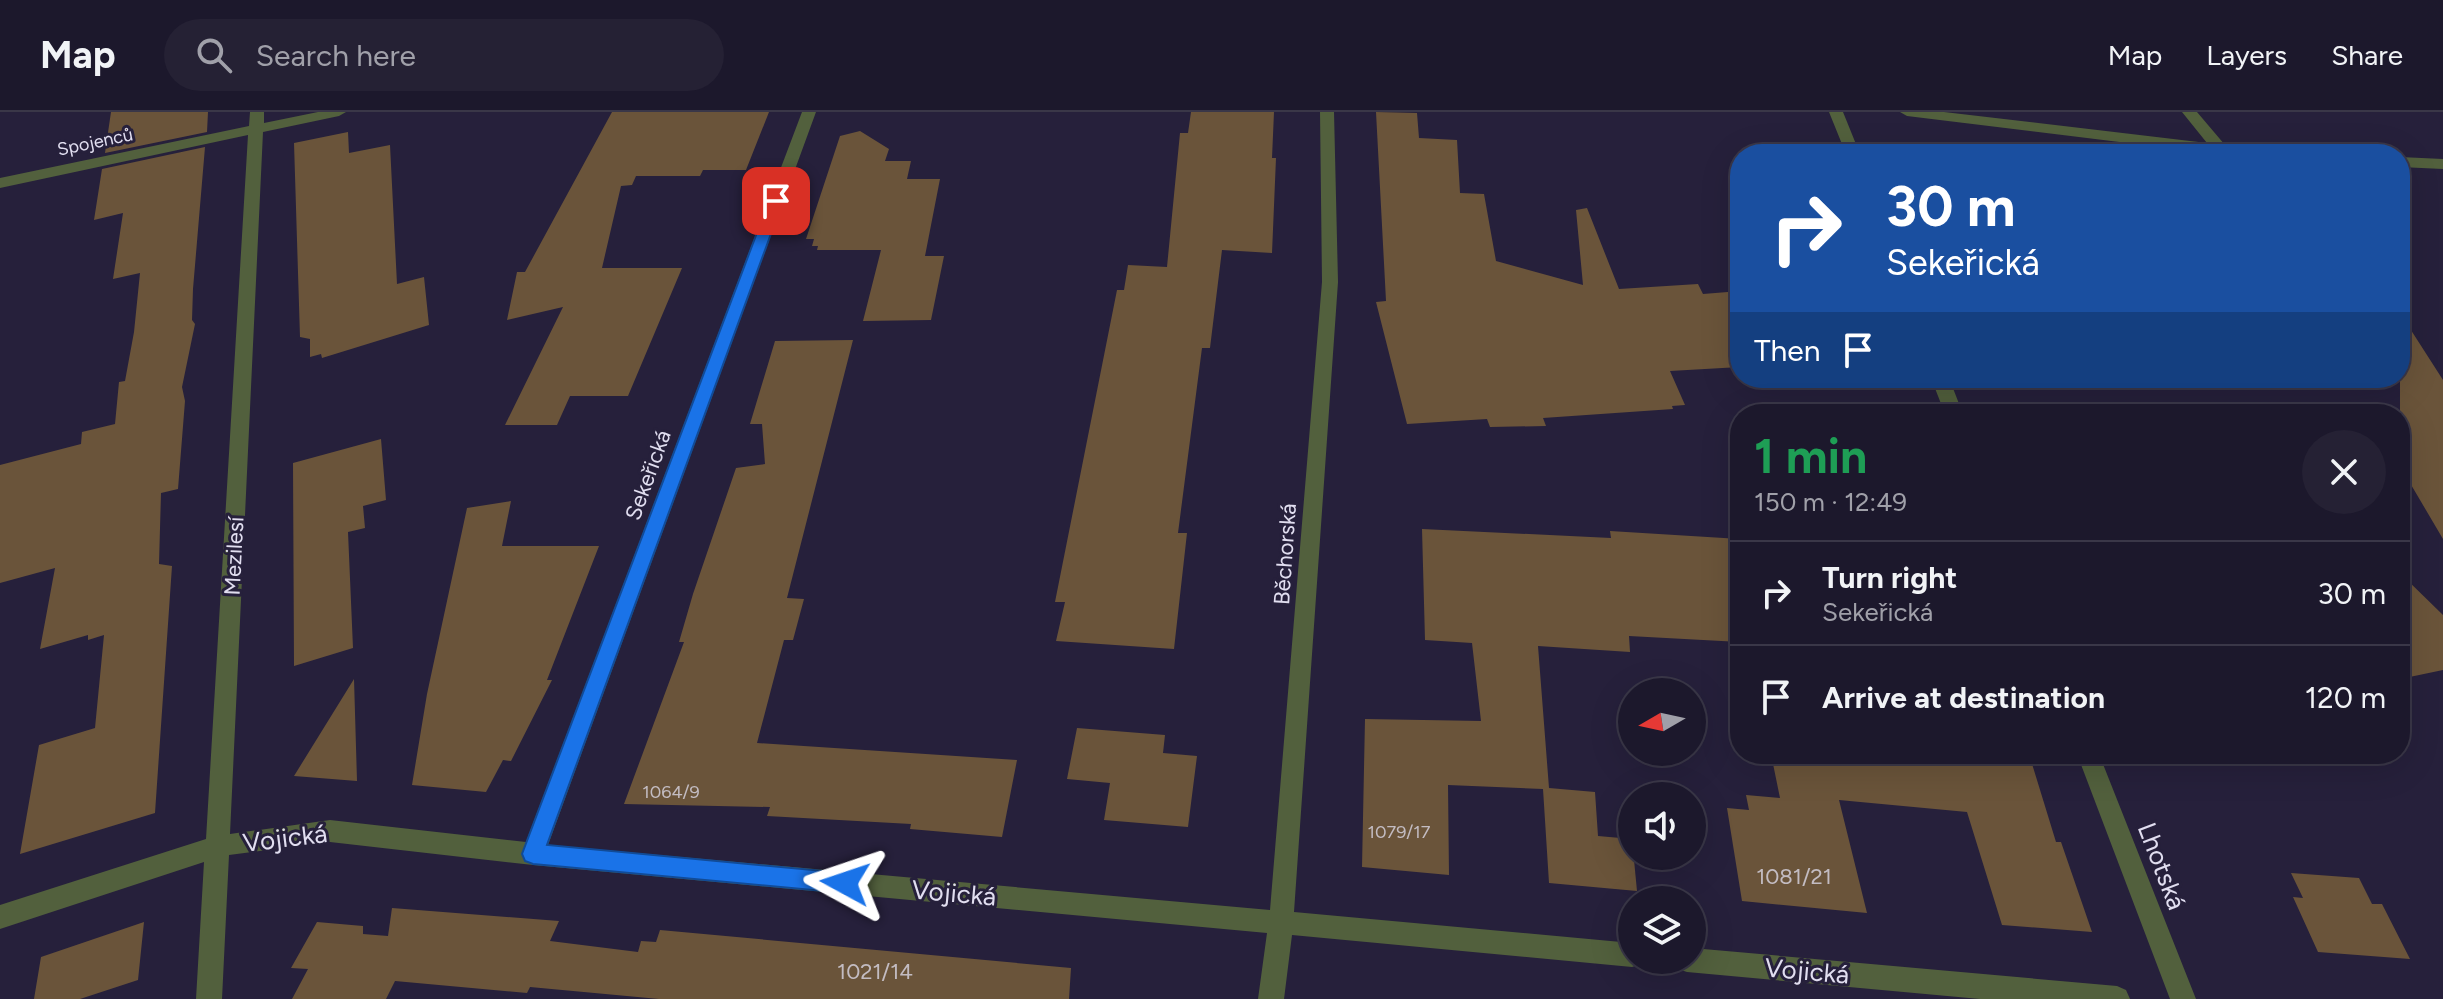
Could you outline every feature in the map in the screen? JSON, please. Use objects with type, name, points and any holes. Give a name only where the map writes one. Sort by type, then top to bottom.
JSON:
[{"type":"street","name":"Spojenců","points":[[0,183],[256,120],[339,112]]},
{"type":"street","name":"Sekeřická","points":[[533,854],[809,112]]},
{"type":"street","name":"Běchorská","points":[[1271,999],[1281,923],[1330,282],[1327,112]]},
{"type":"street","points":[[1836,112],[1849,144]]},
{"type":"street","points":[[1907,112],[2165,144]]},
{"type":"street","points":[[2189,112],[2216,144]]},
{"type":"street","name":"Mezilesí","points":[[209,999],[256,120]]},
{"type":"street","points":[[2410,162],[2443,164]]},
{"type":"street","name":"Lhotská","points":[[2092,764],[2183,999]]},
{"type":"street","name":"Vojická","points":[[0,917],[219,846],[330,831],[533,854],[1618,954]]},
{"type":"street","name":"Vojická","points":[[1706,962],[2117,999]]},
{"type":"building","points":[[111,112],[208,112],[207,132],[105,153]]},
{"type":"building","points":[[612,112],[769,112],[746,170],[703,170],[700,176],[636,176],[632,185],[621,186],[602,268],[682,268],[628,396],[570,396],[557,425],[505,425],[563,307],[507,320],[517,272],[525,272]]},
{"type":"building","points":[[1191,112],[1274,112],[1272,158],[1276,158],[1272,253],[1222,250],[1210,348],[1202,348],[1178,533],[1187,533],[1174,649],[1056,641],[1065,602],[1055,602],[1117,290],[1124,290],[1128,265],[1167,267],[1180,133],[1188,133]]},
{"type":"building","points":[[1376,112],[1417,113],[1419,138],[1457,140],[1460,193],[1484,194],[1496,261],[1583,285],[1576,210],[1587,208],[1619,289],[1698,284],[1703,294],[1730,292],[1730,368],[1670,371],[1685,405],[1672,406],[1673,409],[1543,418],[1546,426],[1490,427],[1487,419],[1407,424],[1376,302],[1386,301]]},
{"type":"building","points":[[860,131],[889,149],[885,161],[911,161],[907,179],[940,179],[925,256],[944,256],[931,320],[863,321],[881,250],[817,250],[818,246],[812,246],[814,239],[806,239],[840,136]]},
{"type":"building","points":[[348,132],[349,153],[390,145],[397,284],[424,277],[429,325],[322,358],[321,354],[310,357],[310,339],[300,337],[294,143]]},
{"type":"building","points":[[205,147],[193,289],[192,320],[195,324],[182,387],[185,401],[178,489],[161,493],[159,564],[172,566],[155,813],[20,854],[39,745],[95,728],[104,635],[88,640],[88,635],[40,649],[55,568],[0,583],[0,465],[81,444],[82,432],[115,424],[119,382],[125,381],[134,332],[140,273],[113,279],[123,213],[94,220],[102,169]]},
{"type":"building","points":[[2410,329],[2443,380],[2443,539],[2410,483],[2410,404],[2400,404],[2400,388],[2410,388]]},
{"type":"building","points":[[853,340],[787,598],[804,599],[793,640],[784,640],[757,743],[1017,760],[1002,837],[910,829],[911,824],[767,816],[770,807],[624,804],[684,642],[679,642],[693,594],[736,468],[765,464],[762,424],[750,424],[775,341]]},
{"type":"building","points":[[381,439],[386,500],[363,506],[365,528],[348,532],[353,648],[294,666],[293,463]]},
{"type":"building","points":[[511,501],[502,546],[599,546],[547,680],[552,680],[511,761],[503,760],[486,792],[412,785],[427,694],[467,508]]},
{"type":"building","points":[[1422,529],[1611,538],[1610,531],[1730,538],[1730,641],[1629,636],[1630,652],[1538,646],[1549,788],[1595,792],[1598,836],[1618,838],[1618,870],[1635,870],[1637,886],[1618,886],[1618,889],[1549,883],[1543,789],[1448,785],[1449,875],[1362,867],[1365,719],[1481,721],[1472,643],[1425,640]]},
{"type":"building","points":[[2410,583],[2443,615],[2443,670],[2410,677]]},
{"type":"building","points":[[354,679],[357,781],[294,776]]},
{"type":"building","points":[[1077,728],[1165,735],[1163,753],[1197,756],[1188,827],[1104,820],[1110,783],[1067,779]]},
{"type":"building","points":[[1773,764],[2032,764],[2056,842],[2061,842],[2092,932],[2002,925],[1967,812],[1839,800],[1867,913],[1742,901],[1727,808],[1749,810],[1746,795],[1780,798]]},
{"type":"building","points":[[2291,873],[2359,878],[2372,904],[2382,904],[2410,959],[2318,952],[2293,897],[2303,898]]},
{"type":"building","points":[[392,908],[559,921],[550,941],[638,952],[641,941],[656,942],[660,930],[1071,968],[1069,999],[659,999],[530,987],[527,993],[395,981],[386,999],[292,999],[308,969],[291,968],[317,922],[363,926],[363,934],[388,936]]},
{"type":"building","points":[[144,922],[138,980],[80,999],[34,999],[41,957]]},
{"type":"route","points":[[776,201],[533,854],[845,883]]}]
